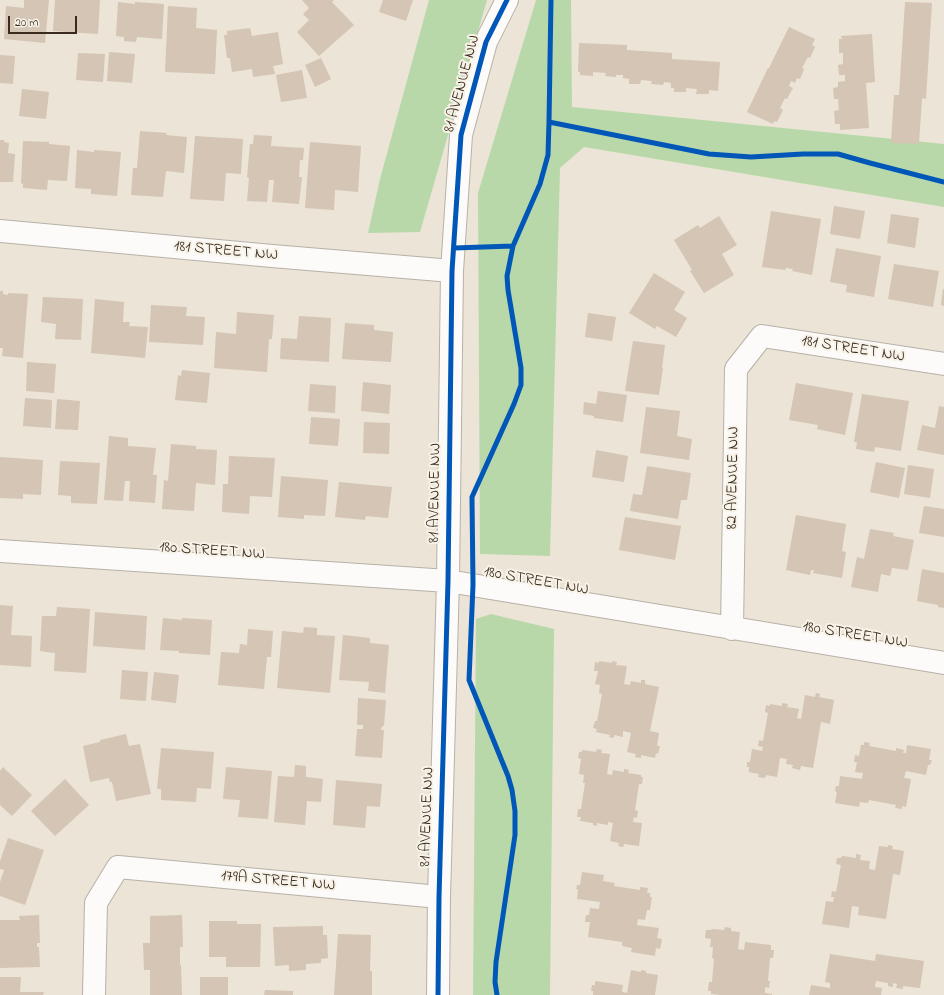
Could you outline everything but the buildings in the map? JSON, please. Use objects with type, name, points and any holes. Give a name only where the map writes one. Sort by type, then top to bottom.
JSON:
[{"type":"street","name":"81 AVENUE NW","points":[[438,995],[439,897],[448,581],[452,271],[461,135],[486,42],[507,0]]},
{"type":"street","name":"181 STREET NW","points":[[0,231],[452,271]]},
{"type":"street","name":"181 STREET NW","points":[[762,336],[944,364]]},
{"type":"street","name":"82 AVENUE NW","points":[[732,629],[736,369],[762,336]]},
{"type":"street","name":"180 STREET NW","points":[[0,551],[448,581],[944,663]]},
{"type":"street","name":"179A STREET NW","points":[[94,995],[96,903],[118,867],[439,897]]},
{"type":"green space","points":[[429,0],[487,0],[420,232],[368,233],[380,179]]},
{"type":"green space","points":[[536,0],[571,0],[572,107],[944,144],[944,207],[584,147],[560,168],[550,556],[480,554],[478,193]]},
{"type":"green space","points":[[491,614],[554,629],[550,995],[473,995],[476,619]]},
{"type":"cycle path","points":[[438,995],[439,897],[448,581],[452,271],[461,135],[486,42],[507,0]]},
{"type":"cycle path","points":[[497,995],[495,982],[496,962],[515,835],[515,811],[508,776],[469,680],[473,585],[472,497],[514,404],[521,385],[521,368],[507,276],[513,246],[540,184],[548,155],[551,0]]},
{"type":"cycle path","points":[[549,122],[709,154],[751,157],[803,154],[838,154],[944,182]]},
{"type":"cycle path","points":[[454,248],[513,246]]}]
